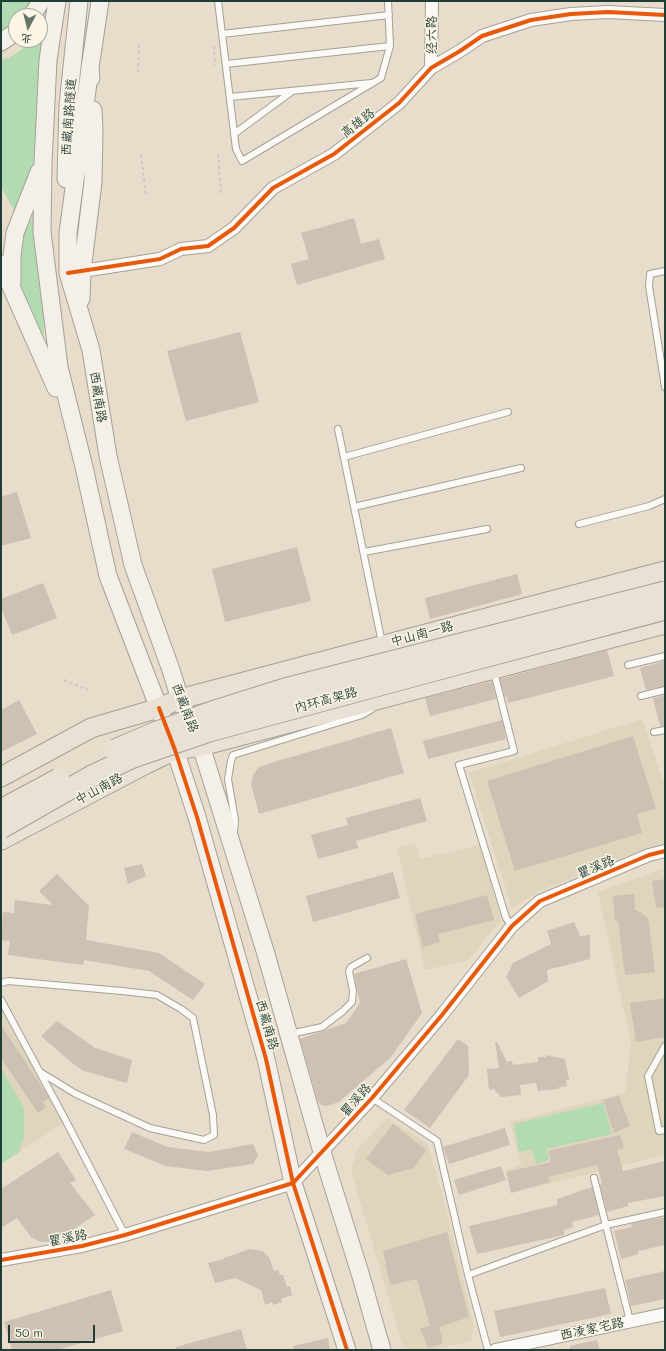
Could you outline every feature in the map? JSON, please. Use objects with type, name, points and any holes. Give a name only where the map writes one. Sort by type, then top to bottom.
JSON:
[{"type":"highway","name":"内环高架路","points":[[1,810],[115,750],[157,732],[212,712],[285,689],[665,592]]},
{"type":"highway","name":"内环高架路","points":[[1,828],[98,773],[133,757],[202,734],[468,660],[665,609]]},
{"type":"main road","name":"西藏南路","points":[[57,1],[48,60],[43,163],[42,232],[59,367],[84,467],[108,576],[175,750],[197,817],[266,1059],[293,1183],[347,1350]]},
{"type":"main road","name":"西藏南路隧道","points":[[68,233],[66,187],[68,106],[79,1]]},
{"type":"main road","name":"西藏南路","points":[[100,1],[68,233],[81,315],[91,350],[108,456],[133,566],[180,699],[201,746],[266,954],[322,1152],[360,1273],[382,1350]]},
{"type":"main road","name":"西藏南路","points":[[75,272],[93,182],[94,131],[90,68]]},
{"type":"main road","points":[[12,287],[12,256],[15,233],[43,163]]},
{"type":"main road","name":"西藏南路","points":[[1,264],[75,432]]},
{"type":"main road","name":"中山南一路","points":[[180,699],[382,644],[665,571]]},
{"type":"main road","points":[[201,746],[665,624]]},
{"type":"main road","points":[[1,777],[91,728],[159,708],[180,699]]},
{"type":"main road","name":"中山南路","points":[[1,840],[175,750],[201,746]]},
{"type":"street","name":"经六路","points":[[432,1],[432,68]]},
{"type":"street","name":"高雄路","points":[[75,272],[160,259],[181,249],[208,246],[234,228],[273,188],[334,154],[393,108],[432,68],[482,36],[531,20],[571,14],[608,12],[665,15]]},
{"type":"street","name":"瞿溪路","points":[[1,1260],[82,1246],[125,1235],[293,1183],[372,1098],[442,1015],[512,926],[540,901],[649,855],[665,851]]},
{"type":"street","name":"西凌家宅路","points":[[495,1350],[665,1314]]},
{"type":"lane","points":[[218,1],[236,149],[242,161],[381,78],[390,46],[388,1]]},
{"type":"lane","points":[[222,34],[389,15]]},
{"type":"lane","points":[[226,64],[390,46]]},
{"type":"lane","points":[[230,97],[373,83]]},
{"type":"lane","points":[[234,134],[292,91]]},
{"type":"lane","points":[[665,270],[650,274],[648,286],[665,387]]},
{"type":"lane","points":[[344,456],[508,412]]},
{"type":"lane","points":[[338,429],[382,644]]},
{"type":"lane","points":[[354,507],[521,468]]},
{"type":"lane","points":[[579,524],[649,506],[665,499]]},
{"type":"lane","points":[[364,552],[487,529]]},
{"type":"lane","points":[[628,665],[665,656]]},
{"type":"lane","points":[[493,669],[514,751],[459,765],[506,918],[512,926]]},
{"type":"lane","points":[[641,696],[665,690]]},
{"type":"lane","points":[[231,841],[235,829],[235,820],[228,779],[233,755],[362,715],[376,707],[387,696]]},
{"type":"lane","points":[[654,732],[665,730]]},
{"type":"lane","points":[[289,1034],[322,1027],[343,1012],[352,1002],[353,991],[349,971],[351,967],[367,958]]},
{"type":"lane","points":[[1,983],[8,981],[157,995],[181,1009],[192,1018],[213,1115],[214,1135],[204,1140],[150,1128],[76,1094],[40,1072]]},
{"type":"lane","points":[[1,1000],[125,1235]]},
{"type":"lane","points":[[665,1046],[648,1076],[659,1131],[665,1130]]},
{"type":"lane","points":[[372,1098],[437,1141],[468,1275],[488,1350]]},
{"type":"lane","points":[[594,1178],[630,1321]]},
{"type":"lane","points":[[468,1275],[606,1225],[665,1212]]},
{"type":"path","points":[[138,72],[139,42]]},
{"type":"path","points":[[214,44],[215,65]]},
{"type":"path","points":[[218,154],[221,193]]},
{"type":"path","points":[[141,155],[146,195]]},
{"type":"path","points":[[64,680],[88,690]]},
{"type":"shaded area","points":[[642,719],[665,786],[665,843],[626,856],[540,891],[512,908],[469,773]]},
{"type":"shaded area","points":[[416,843],[420,859],[480,845],[501,919],[469,960],[425,970],[397,848]]},
{"type":"shaded area","points":[[665,868],[665,1155],[511,1193],[506,1170],[521,1165],[510,1122],[625,1093],[631,1043],[598,892]]},
{"type":"shaded area","points":[[1,994],[66,1121],[1,1164]]},
{"type":"shaded area","points":[[387,1118],[427,1143],[442,1193],[474,1325],[471,1341],[433,1350],[409,1350],[403,1346],[351,1171],[357,1150]]},
{"type":"green space","points":[[1,1],[37,1],[33,8],[8,8],[8,31],[1,34]]},
{"type":"green space","points":[[23,48],[44,48],[35,172],[17,216],[1,187],[1,59],[9,58]]},
{"type":"green space","points":[[34,214],[38,224],[44,328],[43,340],[17,284],[19,243]]},
{"type":"green space","points":[[1,1068],[24,1108],[24,1136],[19,1152],[1,1164]]},
{"type":"green space","points":[[603,1103],[612,1134],[546,1149],[549,1160],[536,1164],[532,1149],[519,1152],[514,1124]]},
{"type":"building","points":[[354,218],[361,244],[379,239],[385,259],[297,285],[291,264],[309,259],[301,233]]},
{"type":"building","points":[[240,332],[259,402],[186,421],[167,351]]},
{"type":"building","points":[[17,492],[31,538],[1,546],[1,497]]},
{"type":"building","points":[[297,547],[311,601],[225,622],[212,569]]},
{"type":"building","points":[[517,574],[522,594],[430,619],[425,598]]},
{"type":"building","points":[[43,583],[57,618],[12,635],[1,607],[1,599]]},
{"type":"building","points":[[607,650],[614,676],[508,703],[507,697],[505,697],[500,679]]},
{"type":"building","points":[[665,661],[665,686],[646,690],[640,668]]},
{"type":"building","points":[[492,681],[496,699],[430,716],[425,698]]},
{"type":"building","points":[[665,695],[665,726],[660,726],[653,698]]},
{"type":"building","points":[[19,700],[37,734],[1,752],[1,710]]},
{"type":"building","points":[[502,720],[506,739],[428,759],[423,741]]},
{"type":"building","points":[[391,728],[404,773],[259,814],[251,784],[253,775],[259,767]]},
{"type":"building","points":[[633,736],[656,809],[637,814],[642,833],[515,871],[487,781]]},
{"type":"building","points":[[420,798],[427,821],[356,841],[358,848],[318,859],[311,835],[348,825],[346,818]]},
{"type":"building","points":[[142,864],[146,876],[128,884],[124,868]]},
{"type":"building","points":[[393,872],[400,898],[313,922],[306,896]]},
{"type":"building","points":[[57,874],[89,906],[86,940],[159,953],[205,984],[193,1000],[149,971],[84,960],[83,965],[8,955],[10,941],[1,940],[3,912],[14,913],[15,900],[53,905],[39,891]]},
{"type":"building","points":[[665,879],[665,907],[656,908],[652,881]]},
{"type":"building","points":[[634,894],[635,910],[648,918],[655,972],[625,975],[618,921],[615,921],[613,896]]},
{"type":"building","points":[[487,895],[494,920],[438,934],[440,942],[423,947],[415,914]]},
{"type":"building","points":[[574,922],[580,936],[590,935],[590,959],[547,970],[548,981],[519,998],[506,977],[513,963],[551,944],[547,931]]},
{"type":"building","points":[[406,959],[422,1013],[391,1057],[339,1102],[327,1106],[321,1105],[318,1101],[300,1039],[346,1023],[360,1003],[354,974]]},
{"type":"building","points":[[665,998],[665,1037],[636,1042],[630,1003]]},
{"type":"building","points":[[57,1021],[95,1048],[132,1060],[127,1083],[84,1071],[72,1063],[41,1036]]},
{"type":"building","points":[[1,1025],[49,1098],[43,1102],[46,1107],[38,1113],[1,1058]]},
{"type":"building","points":[[458,1039],[468,1046],[469,1075],[430,1128],[404,1110]]},
{"type":"building","points":[[495,1042],[497,1042],[507,1062],[512,1061],[513,1065],[538,1062],[538,1057],[546,1057],[545,1055],[565,1059],[569,1080],[566,1080],[567,1086],[559,1087],[559,1089],[538,1091],[536,1083],[520,1085],[521,1095],[500,1097],[499,1093],[496,1093],[495,1089],[489,1090],[487,1069],[499,1068]]},
{"type":"building","points":[[619,1096],[630,1126],[614,1133],[603,1100]]},
{"type":"building","points":[[393,1124],[426,1150],[414,1168],[388,1175],[366,1159]]},
{"type":"building","points":[[505,1128],[510,1145],[449,1164],[443,1147]]},
{"type":"building","points":[[132,1132],[167,1147],[209,1152],[253,1144],[258,1155],[253,1164],[207,1171],[166,1166],[124,1149]]},
{"type":"building","points":[[620,1135],[624,1148],[617,1150],[623,1171],[665,1161],[665,1196],[628,1203],[628,1206],[607,1212],[597,1165],[548,1177],[550,1182],[511,1193],[506,1172],[551,1162],[548,1151]]},
{"type":"building","points":[[58,1152],[76,1180],[70,1183],[95,1215],[57,1240],[51,1242],[41,1242],[31,1237],[17,1218],[1,1228],[1,1189]]},
{"type":"building","points":[[501,1166],[506,1180],[459,1195],[454,1180]]},
{"type":"building","points":[[592,1187],[599,1215],[572,1222],[573,1227],[564,1230],[564,1235],[477,1254],[469,1226],[557,1205],[557,1199]]},
{"type":"building","points":[[665,1217],[665,1245],[638,1251],[638,1254],[621,1259],[614,1231],[632,1227],[631,1224]]},
{"type":"building","points":[[447,1232],[469,1317],[439,1327],[443,1343],[428,1348],[420,1329],[430,1326],[417,1279],[390,1285],[383,1251]]},
{"type":"building","points":[[250,1249],[262,1251],[269,1257],[274,1271],[278,1270],[280,1275],[283,1275],[287,1287],[290,1286],[292,1295],[281,1299],[282,1302],[273,1305],[272,1302],[265,1305],[261,1290],[235,1278],[215,1283],[208,1263],[224,1259]]},
{"type":"building","points":[[665,1271],[665,1299],[631,1306],[625,1280]]},
{"type":"building","points":[[605,1288],[611,1314],[500,1337],[494,1311]]},
{"type":"building","points":[[111,1290],[123,1331],[57,1350],[12,1350],[4,1322]]},
{"type":"building","points":[[241,1329],[247,1350],[176,1350],[176,1347]]},
{"type":"building","points":[[328,1338],[330,1350],[294,1350],[293,1346]]},
{"type":"building","points":[[597,1340],[600,1350],[570,1350],[570,1346]]},
{"type":"cycle path","points":[[68,273],[160,259],[181,249],[208,246],[234,228],[273,188],[334,154],[399,103],[431,68],[482,36],[531,20],[571,14],[608,12],[665,15]]},
{"type":"cycle path","points":[[159,708],[175,750],[197,817],[266,1059],[293,1183],[347,1350]]},
{"type":"cycle path","points":[[1,1260],[82,1246],[125,1235],[293,1183],[372,1098],[442,1015],[512,926],[540,901],[649,855],[665,851]]}]
